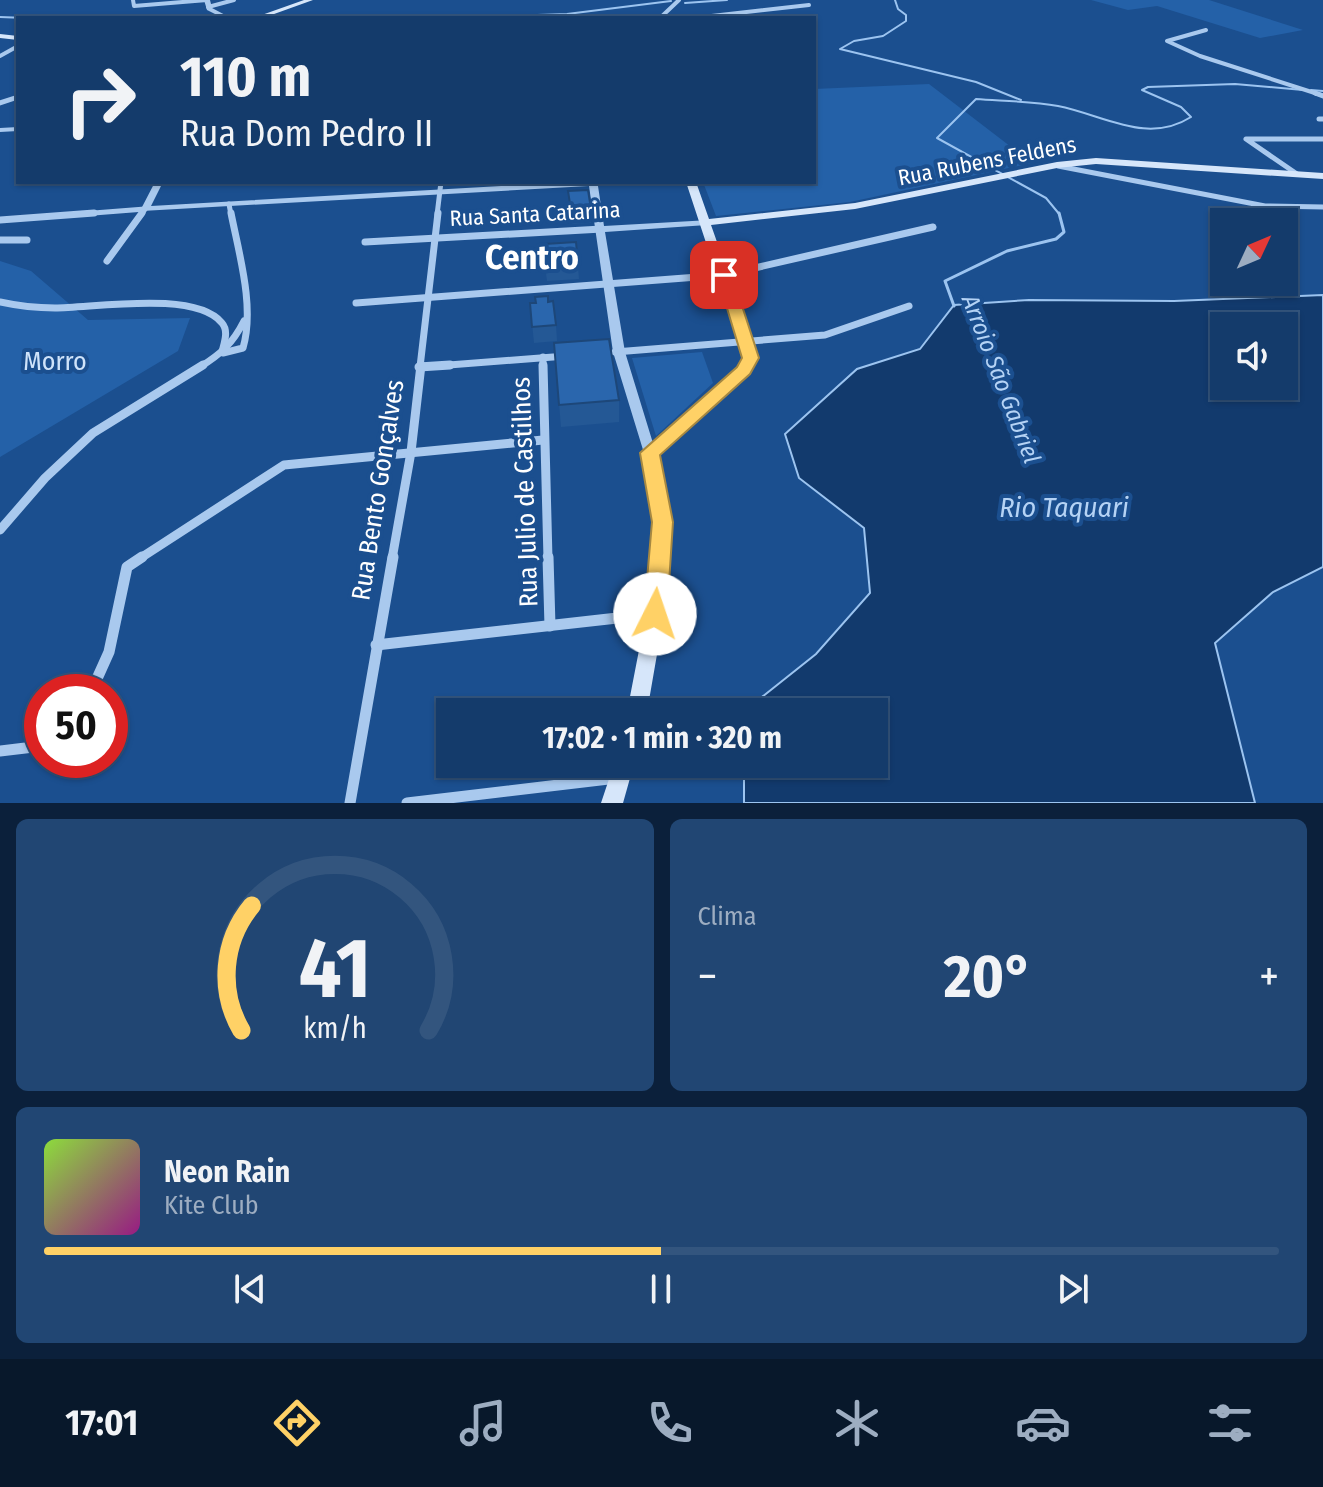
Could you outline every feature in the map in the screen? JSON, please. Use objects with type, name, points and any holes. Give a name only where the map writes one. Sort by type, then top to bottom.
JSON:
[{"type":"main road","points":[[262,16],[310,0]]},
{"type":"main road","name":"Rua Rubens Feldens","points":[[707,222],[844,208],[1057,165],[1096,161],[1323,176]]},
{"type":"main road","points":[[640,698],[655,614],[662,522],[650,453],[749,364],[747,340],[692,184]]},
{"type":"main road","points":[[612,803],[620,778]]},
{"type":"street","points":[[133,3],[234,0]]},
{"type":"street","points":[[662,16],[679,0]]},
{"type":"street","points":[[207,2],[225,16]]},
{"type":"street","points":[[712,16],[809,5]]},
{"type":"street","points":[[1206,30],[1167,41],[1200,56],[1323,96]]},
{"type":"street","points":[[0,100],[15,98]]},
{"type":"street","points":[[1297,174],[1246,139],[1323,139]]},
{"type":"street","points":[[1057,165],[1265,206],[1323,207]]},
{"type":"street","points":[[107,261],[145,209],[158,184]]},
{"type":"street","points":[[0,220],[440,187],[532,184]]},
{"type":"street","points":[[594,184],[619,352],[650,453]]},
{"type":"street","name":"Rua Bento Gonçalves","points":[[350,803],[411,452],[440,187]]},
{"type":"street","points":[[0,530],[45,478],[93,433],[222,353],[245,347],[247,328],[244,321],[242,268],[229,204]]},
{"type":"street","name":"Rua Santa Catarina","points":[[365,242],[707,222]]},
{"type":"street","points":[[356,303],[427,295],[724,275],[933,227]]},
{"type":"street","points":[[0,240],[27,240]]},
{"type":"street","points":[[0,302],[49,308],[188,306],[215,315],[225,324],[227,331],[222,353]]},
{"type":"street","points":[[603,353],[825,335],[909,306]]},
{"type":"street","points":[[419,367],[573,355]]},
{"type":"street","name":"Rua Julio de Castilhos","points":[[543,357],[550,626]]},
{"type":"street","points":[[100,674],[113,638],[119,588],[127,567],[284,465],[543,440]]},
{"type":"street","points":[[376,645],[655,614]]},
{"type":"street","points":[[0,751],[24,748]]},
{"type":"street","points":[[407,803],[575,778]]},
{"type":"green space","points":[[1091,0],[1209,0],[1303,30],[1260,38],[1157,6],[1128,10]]},
{"type":"green space","points":[[929,84],[1032,163],[850,202],[716,216],[704,184],[816,184],[816,89]]},
{"type":"green space","name":"Morro","points":[[0,261],[31,271],[88,320],[190,318],[178,351],[0,457]]},
{"type":"green space","points":[[702,352],[713,383],[656,436],[632,358]]},
{"type":"water","name":"Rio Taquari","points":[[1323,295],[1323,567],[1273,592],[1215,643],[1255,803],[744,803],[744,778],[888,778],[888,698],[761,698],[816,654],[870,593],[864,528],[799,478],[785,434],[857,369],[920,349],[954,305],[1029,300],[1174,301]]},
{"type":"building","points":[[588,190],[591,209],[571,210],[568,191]]},
{"type":"building","points":[[576,242],[578,264],[545,266],[545,244]]},
{"type":"building","points":[[548,296],[548,302],[553,301],[556,325],[532,327],[530,303],[536,303],[535,297]]},
{"type":"building","points":[[609,339],[619,400],[559,405],[554,343]]},
{"type":"waterway","points":[[685,3],[727,0]]},
{"type":"waterway","points":[[895,0],[898,9],[906,15],[906,21],[883,36],[854,41],[840,49],[976,82],[1021,100]]},
{"type":"waterway","points":[[504,16],[567,14],[671,1]]},
{"type":"waterway","points":[[0,17],[16,18]]},
{"type":"waterway","name":"Arroio São Gabriel","points":[[1059,214],[1046,198],[937,138],[976,99],[1048,104],[1125,125],[1158,128],[1175,125],[1191,117],[1181,107],[1142,90],[1148,87],[1235,84],[1303,90]]},
{"type":"waterway","name":"Arroio São Gabriel","points":[[1311,90],[1323,91]]},
{"type":"waterway","name":"Arroio São Gabriel","points":[[954,306],[945,281],[1007,251],[1056,239],[1064,232],[1059,214]]},
{"type":"district","name":"Centro","points":[[532,257]]},
{"type":"route","points":[[655,614],[662,522],[650,453],[744,370],[751,358],[724,275]]}]
